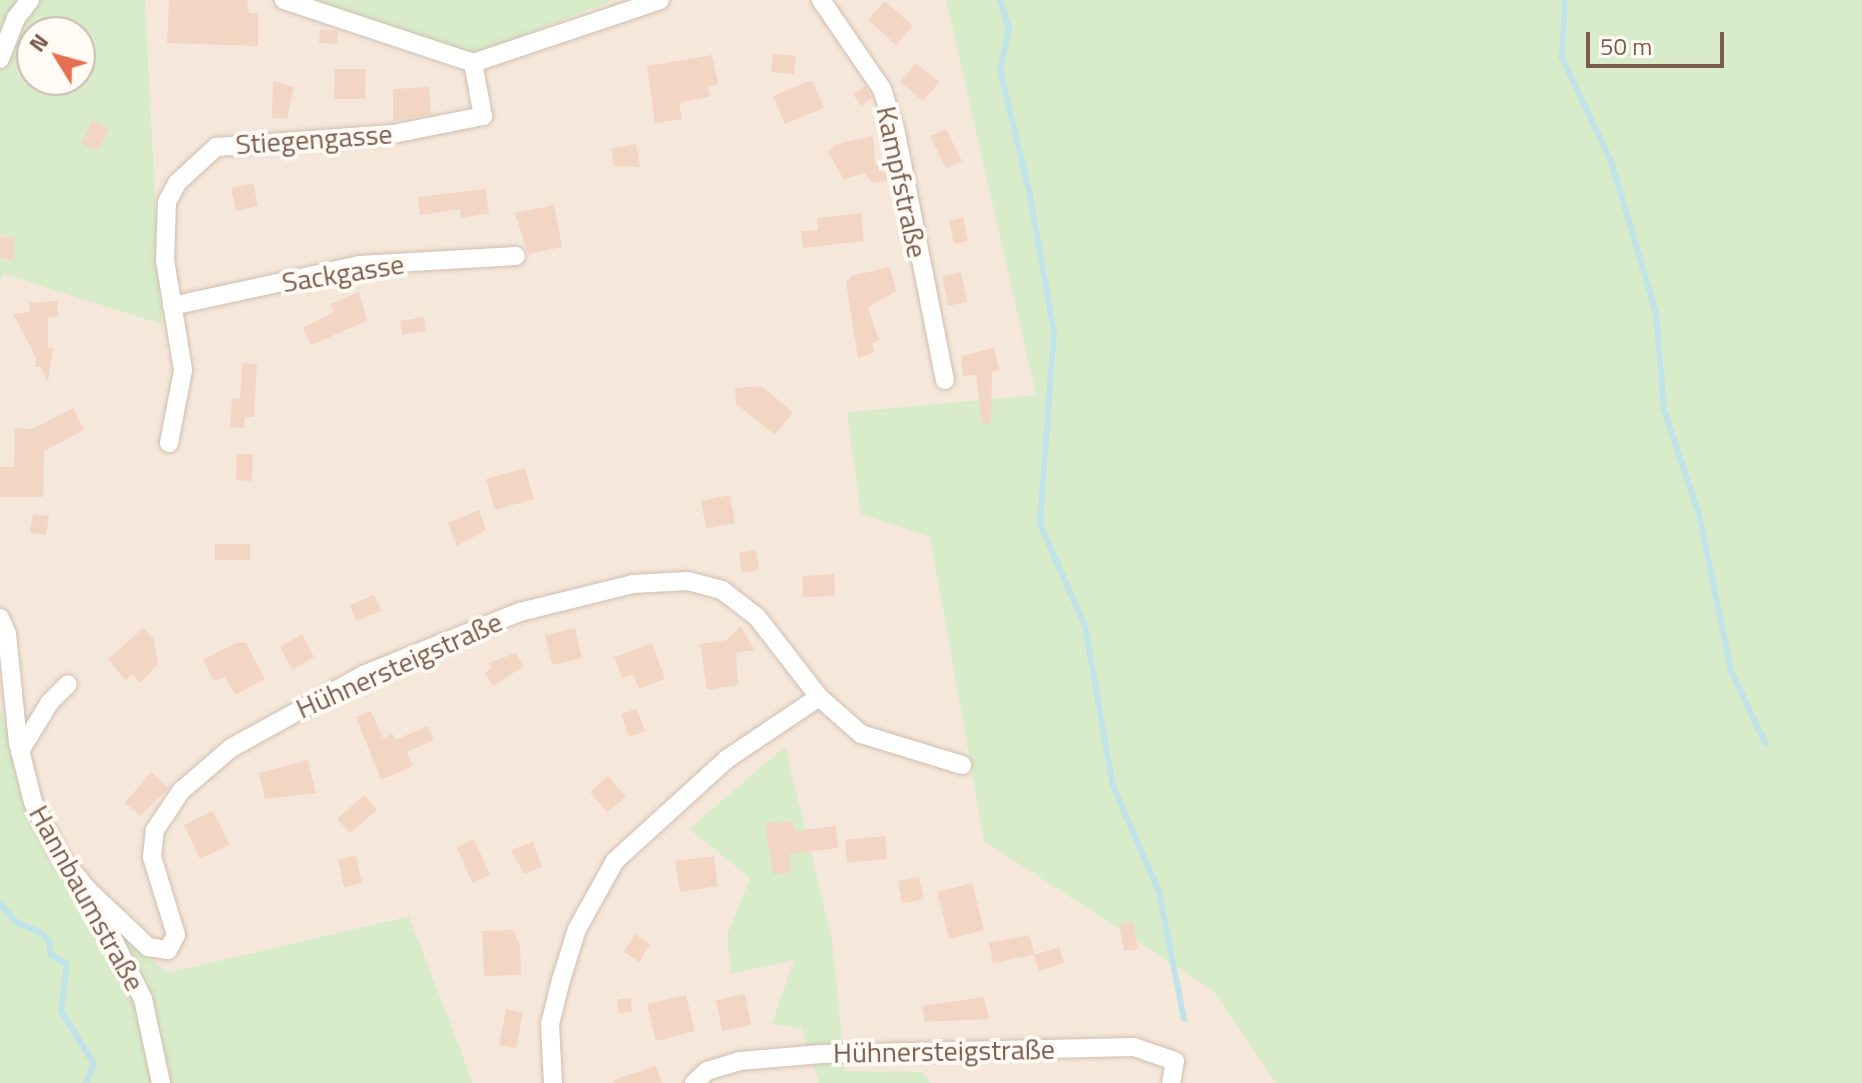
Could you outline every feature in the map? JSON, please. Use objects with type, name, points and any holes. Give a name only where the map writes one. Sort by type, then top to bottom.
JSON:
[{"type":"street","points":[[0,59],[30,0]]},
{"type":"street","points":[[284,0],[473,63],[660,0]]},
{"type":"street","name":"Kampfstraße","points":[[821,0],[882,89],[896,133],[945,380]]},
{"type":"street","name":"Stiegengasse","points":[[169,443],[183,370],[165,260],[167,202],[203,155],[241,142],[380,136],[483,116],[473,63]]},
{"type":"street","name":"Sackgasse","points":[[172,306],[360,265],[516,256]]},
{"type":"street","name":"Hühnersteigstraße","points":[[88,890],[148,947],[168,950],[176,935],[161,892],[153,843],[160,819],[181,791],[231,748],[301,705],[363,675],[550,603],[633,584],[688,581],[722,590],[757,617],[819,697],[861,734],[962,765]]},
{"type":"street","name":"Hannbaumstraße","points":[[0,618],[7,634],[20,751],[33,802],[59,855],[88,890],[143,999],[161,1083]]},
{"type":"street","points":[[20,751],[50,702],[68,684]]},
{"type":"street","points":[[553,1083],[550,1024],[561,980],[577,929],[615,861],[727,759],[819,697]]},
{"type":"street","name":"Hühnersteigstraße","points":[[694,1083],[707,1071],[739,1061],[822,1054],[1134,1047],[1175,1061],[1171,1083]]},
{"type":"shaded area","points":[[145,0],[312,0],[474,55],[613,0],[946,0],[1037,395],[847,412],[930,536],[984,841],[1212,990],[1276,1083],[473,1083],[408,916],[167,973],[49,862],[0,707],[0,281],[3,274],[162,323]]},
{"type":"green space","points":[[0,0],[145,0],[162,324],[3,274],[0,281]]},
{"type":"green space","points":[[312,0],[613,0],[474,55]]},
{"type":"green space","points":[[946,0],[1862,0],[1862,1083],[1276,1083],[1212,990],[984,841],[930,537],[861,514],[847,412],[1036,395]]},
{"type":"green space","points":[[0,707],[49,862],[167,973],[409,916],[473,1083],[0,1083]]},
{"type":"green space","points":[[785,746],[832,939],[845,1071],[923,1072],[930,1083],[819,1083],[801,1028],[772,1024],[794,960],[731,974],[727,935],[750,878],[689,829]]},
{"type":"building","points":[[169,0],[247,0],[249,13],[258,13],[258,46],[167,43]]},
{"type":"building","points":[[885,1],[913,26],[896,45],[868,20]]},
{"type":"building","points":[[320,29],[338,31],[337,44],[319,43]]},
{"type":"building","points":[[773,54],[796,56],[794,74],[771,72]]},
{"type":"building","points":[[712,55],[718,84],[708,87],[710,96],[679,103],[682,119],[655,123],[647,66]]},
{"type":"building","points":[[916,63],[939,82],[923,101],[900,82]]},
{"type":"building","points":[[335,69],[366,69],[365,99],[334,99]]},
{"type":"building","points":[[273,81],[294,87],[287,118],[272,118]]},
{"type":"building","points":[[813,82],[824,108],[785,124],[773,96]]},
{"type":"building","points":[[865,86],[872,98],[861,106],[853,94]]},
{"type":"building","points":[[429,87],[431,114],[393,121],[393,89]]},
{"type":"building","points":[[92,120],[109,128],[98,151],[81,144]]},
{"type":"building","points":[[946,129],[962,161],[946,169],[930,136]]},
{"type":"building","points":[[873,136],[875,163],[892,180],[873,183],[864,173],[844,180],[828,152],[836,144]]},
{"type":"building","points":[[636,144],[640,167],[614,166],[611,148]]},
{"type":"building","points":[[253,183],[258,206],[236,211],[231,188]]},
{"type":"building","points":[[485,189],[489,213],[461,218],[460,209],[420,215],[418,197]]},
{"type":"building","points":[[554,205],[562,247],[528,254],[515,213]]},
{"type":"building","points":[[861,213],[864,241],[803,248],[801,231],[818,230],[817,218]]},
{"type":"building","points":[[963,218],[968,241],[954,244],[949,221]]},
{"type":"building","points":[[0,237],[15,237],[14,259],[0,259]]},
{"type":"building","points":[[890,267],[896,291],[868,307],[879,340],[872,343],[875,352],[858,358],[846,283],[851,276]]},
{"type":"building","points":[[961,272],[967,302],[948,306],[942,276]]},
{"type":"building","points":[[359,292],[367,321],[311,345],[303,328],[334,312],[330,304]]},
{"type":"building","points":[[57,301],[58,317],[48,318],[48,348],[53,348],[48,382],[41,367],[35,367],[36,357],[13,314],[30,312],[29,303]]},
{"type":"building","points":[[424,317],[426,331],[402,335],[400,321]]},
{"type":"building","points":[[994,348],[999,370],[992,372],[991,423],[982,424],[976,375],[963,376],[961,356]]},
{"type":"building","points":[[242,363],[257,364],[254,417],[245,417],[244,428],[230,427],[232,398],[240,399]]},
{"type":"building","points":[[761,386],[793,412],[775,435],[736,404],[735,388]]},
{"type":"building","points":[[73,408],[84,430],[44,451],[43,497],[0,497],[0,467],[14,467],[15,428],[32,429]]},
{"type":"building","points":[[237,454],[253,454],[252,481],[236,480]]},
{"type":"building","points":[[525,468],[534,499],[495,510],[486,479]]},
{"type":"building","points":[[730,495],[735,523],[706,528],[701,501]]},
{"type":"building","points":[[479,510],[486,530],[457,546],[448,523]]},
{"type":"building","points":[[33,514],[49,516],[46,535],[30,533]]},
{"type":"building","points":[[215,544],[250,544],[250,560],[215,560]]},
{"type":"building","points":[[756,550],[759,570],[742,573],[739,553]]},
{"type":"building","points":[[834,574],[835,596],[803,597],[802,576]]},
{"type":"building","points":[[374,595],[381,611],[356,621],[350,605]]},
{"type":"building","points":[[741,626],[754,650],[736,653],[738,685],[707,690],[700,644],[727,640]]},
{"type":"building","points":[[143,628],[154,639],[158,664],[140,683],[132,674],[125,680],[108,659]]},
{"type":"building","points":[[575,628],[582,658],[552,665],[545,635]]},
{"type":"building","points":[[302,634],[314,657],[292,670],[280,647]]},
{"type":"building","points":[[236,643],[246,643],[265,679],[235,695],[225,677],[214,681],[203,660]]},
{"type":"building","points":[[652,643],[665,679],[639,689],[633,674],[622,678],[614,657]]},
{"type":"building","points":[[516,653],[524,666],[493,686],[485,673],[491,668],[488,663]]},
{"type":"building","points":[[637,709],[645,731],[629,737],[621,714]]},
{"type":"building","points":[[371,711],[383,738],[393,734],[395,740],[428,726],[434,740],[407,752],[413,766],[381,780],[356,717]]},
{"type":"building","points":[[308,760],[316,793],[265,799],[259,773]]},
{"type":"building","points":[[151,772],[169,788],[140,816],[125,803]]},
{"type":"building","points":[[608,776],[626,797],[607,812],[590,792]]},
{"type":"building","points":[[364,795],[377,810],[350,833],[337,819]]},
{"type":"building","points":[[213,811],[230,845],[200,859],[184,825]]},
{"type":"building","points":[[793,821],[794,831],[836,826],[838,848],[789,854],[791,872],[773,874],[765,823]]},
{"type":"building","points":[[885,836],[887,859],[847,863],[845,840]]},
{"type":"building","points":[[474,839],[490,875],[472,883],[457,847]]},
{"type":"building","points":[[533,842],[542,867],[524,874],[511,850]]},
{"type":"building","points":[[356,855],[362,883],[344,887],[338,859]]},
{"type":"building","points":[[714,856],[718,886],[680,892],[675,861]]},
{"type":"building","points":[[919,877],[924,899],[902,903],[898,881]]},
{"type":"building","points":[[972,883],[984,930],[949,939],[937,892]]},
{"type":"building","points":[[1133,922],[1138,949],[1124,951],[1119,924]]},
{"type":"building","points":[[513,930],[520,946],[521,975],[484,976],[482,931]]},
{"type":"building","points":[[635,934],[650,944],[639,962],[624,952]]},
{"type":"building","points":[[1030,935],[1034,955],[993,963],[989,943]]},
{"type":"building","points":[[1059,947],[1064,963],[1039,971],[1034,955]]},
{"type":"building","points":[[745,994],[751,1025],[722,1031],[716,1000]]},
{"type":"building","points":[[686,995],[695,1031],[656,1041],[647,1004]]},
{"type":"building","points":[[984,997],[989,1019],[925,1022],[922,1006]]},
{"type":"building","points":[[631,998],[632,1012],[618,1013],[617,999]]},
{"type":"building","points":[[506,1009],[523,1013],[516,1048],[499,1045]]},
{"type":"building","points":[[656,1066],[662,1083],[614,1083],[613,1080]]},
{"type":"waterway","points":[[1000,0],[1009,28],[1000,70],[1030,195],[1054,332],[1040,524],[1085,626],[1113,786],[1159,892],[1184,1019]]},
{"type":"waterway","points":[[1565,0],[1562,58],[1611,161],[1656,313],[1664,410],[1699,514],[1731,671],[1765,743]]},
{"type":"waterway","points":[[0,904],[16,922],[40,932],[49,941],[51,955],[67,964],[61,1011],[94,1064],[86,1083]]}]
